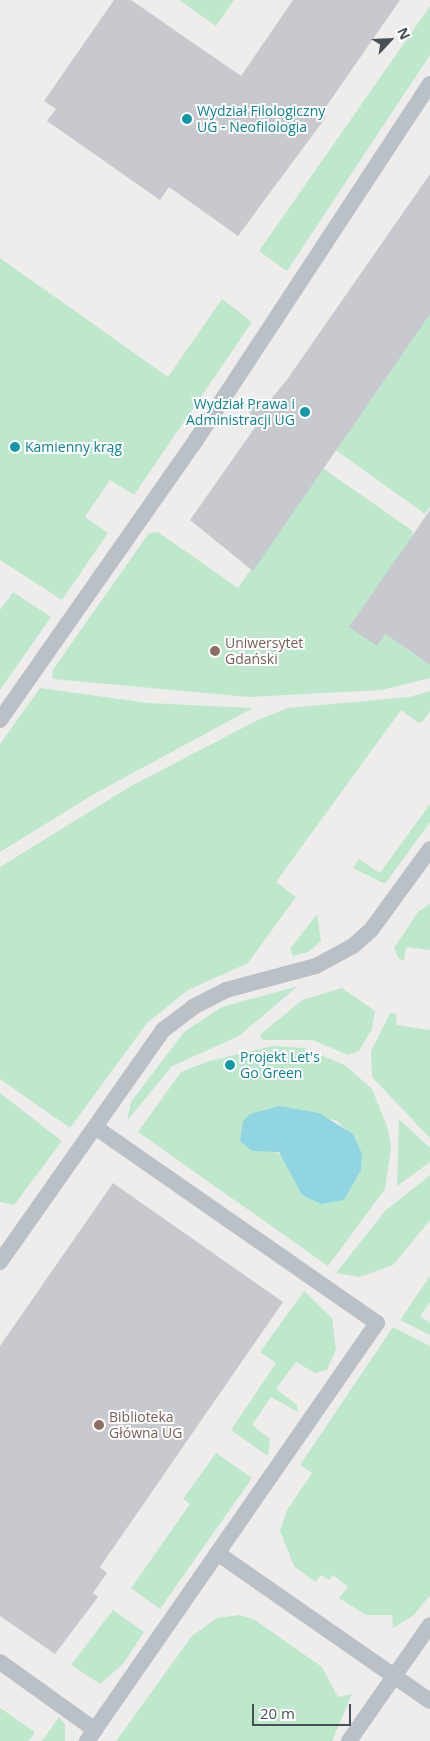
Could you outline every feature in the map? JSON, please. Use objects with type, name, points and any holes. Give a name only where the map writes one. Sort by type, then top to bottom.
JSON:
[{"type":"lane","points":[[0,720],[196,440],[430,84]]},
{"type":"lane","points":[[0,1262],[163,1030],[192,1007],[250,981],[316,966],[354,946],[371,930],[430,849]]},
{"type":"lane","points":[[0,1662],[91,1736],[377,1323],[95,1127]]},
{"type":"lane","points":[[218,1553],[430,1701]]},
{"type":"lane","points":[[349,1741],[430,1625]]},
{"type":"green space","points":[[179,0],[234,0],[216,26]]},
{"type":"green space","points":[[430,6],[430,55],[287,271],[259,251]]},
{"type":"green space","points":[[0,258],[168,377],[222,299],[252,322],[134,495],[110,480],[85,517],[108,533],[62,600],[0,560]]},
{"type":"green space","points":[[430,314],[430,507],[425,514],[334,449]]},
{"type":"green space","points":[[321,467],[413,531],[385,634],[421,659],[430,646],[430,678],[382,690],[249,697],[53,679],[52,671],[149,533],[158,532],[238,588]]},
{"type":"green space","points":[[13,592],[51,617],[0,690],[0,610]]},
{"type":"green space","points":[[40,688],[148,703],[253,708],[94,794],[0,852],[0,744]]},
{"type":"green space","points":[[430,691],[430,711],[423,721],[419,723],[401,710],[276,882],[296,897],[248,963],[188,990],[147,1023],[70,1128],[0,1079],[0,867],[131,786],[258,720],[288,708],[409,697]]},
{"type":"green space","points":[[430,804],[430,822],[385,884],[353,868],[359,859],[380,873]]},
{"type":"green space","points":[[430,904],[430,950],[406,947],[404,960],[399,959],[394,948],[418,912]]},
{"type":"green space","points":[[317,914],[321,941],[308,952],[293,956],[290,949]]},
{"type":"green space","points":[[298,986],[239,1036],[172,1066],[127,1121],[131,1102],[184,1032],[222,1007]]},
{"type":"green space","points":[[342,988],[375,1011],[372,1029],[359,1051],[348,1055],[313,1040],[263,1040],[260,1035],[302,1000]]},
{"type":"green space","points":[[390,1013],[397,1014],[396,1025],[430,1030],[430,1138],[372,1077],[371,1051]]},
{"type":"green space","points":[[273,1046],[304,1048],[345,1065],[372,1089],[388,1129],[391,1148],[385,1189],[328,1266],[138,1132],[181,1072],[209,1061]],"holes":[[[279,1106],[337,1121],[357,1141],[302,1195],[284,1156],[271,1150]]]},
{"type":"green space","points":[[0,1093],[62,1141],[14,1205],[0,1202]]},
{"type":"green space","points":[[399,1119],[430,1148],[430,1162],[397,1186]]},
{"type":"green space","points":[[430,1175],[430,1220],[393,1265],[360,1277],[336,1273],[385,1211]]},
{"type":"green space","points":[[430,1276],[430,1302],[420,1316],[430,1323],[430,1335],[400,1320]]},
{"type":"green space","points":[[304,1291],[332,1318],[336,1349],[327,1370],[315,1373],[296,1362],[276,1389],[297,1405],[298,1412],[271,1397],[252,1425],[270,1439],[268,1456],[231,1430],[276,1363],[260,1352]]},
{"type":"green space","points":[[393,1327],[430,1346],[430,1595],[414,1615],[393,1628],[392,1615],[366,1615],[339,1598],[348,1587],[333,1575],[329,1580],[321,1575],[315,1582],[294,1566],[280,1531],[287,1510],[312,1473],[300,1465]]},
{"type":"green space","points":[[216,1453],[252,1478],[160,1609],[131,1588],[190,1504],[183,1499]]},
{"type":"green space","points":[[113,1610],[144,1632],[123,1664],[100,1684],[71,1665]]},
{"type":"green space","points":[[239,1615],[255,1620],[322,1667],[338,1697],[352,1694],[332,1741],[116,1741],[192,1636],[217,1618]]},
{"type":"green space","points":[[0,1708],[35,1732],[29,1741],[0,1741]]},
{"type":"green space","points":[[59,1717],[65,1725],[65,1741],[42,1741]]},
{"type":"water","points":[[279,1106],[319,1113],[353,1134],[362,1154],[361,1170],[344,1200],[321,1204],[302,1195],[279,1152],[252,1151],[240,1141],[243,1121],[250,1114]]},
{"type":"building","name":"Wydział Filologiczny UG - Neofilologia","points":[[114,0],[131,0],[241,76],[293,0],[400,0],[321,114],[326,117],[238,236],[169,187],[160,200],[47,121],[56,109],[44,101]]},
{"type":"building","name":"Wydział Prawa i Administracji UG","points":[[430,174],[430,314],[253,571],[190,520],[256,426],[247,407],[271,399],[286,381]]},
{"type":"building","points":[[430,510],[430,665],[385,634],[377,646],[349,627]]},
{"type":"building","name":"Biblioteka Główna UG","points":[[113,1183],[283,1302],[100,1567],[107,1573],[93,1593],[98,1597],[55,1654],[0,1616],[0,1346]]},
{"type":"place","name":"Wydział Filologiczny UG - Neofilologia","points":[[187,119]]},
{"type":"place","name":"Wydział Prawa i Administracji UG","points":[[305,412]]},
{"type":"place","name":"Kamienny krąg","points":[[15,447]]},
{"type":"place","name":"Uniwersytet Gdański","points":[[215,651]]},
{"type":"place","name":"Projekt Let's Go Green","points":[[230,1065]]},
{"type":"place","name":"Biblioteka Główna UG","points":[[99,1425]]}]
